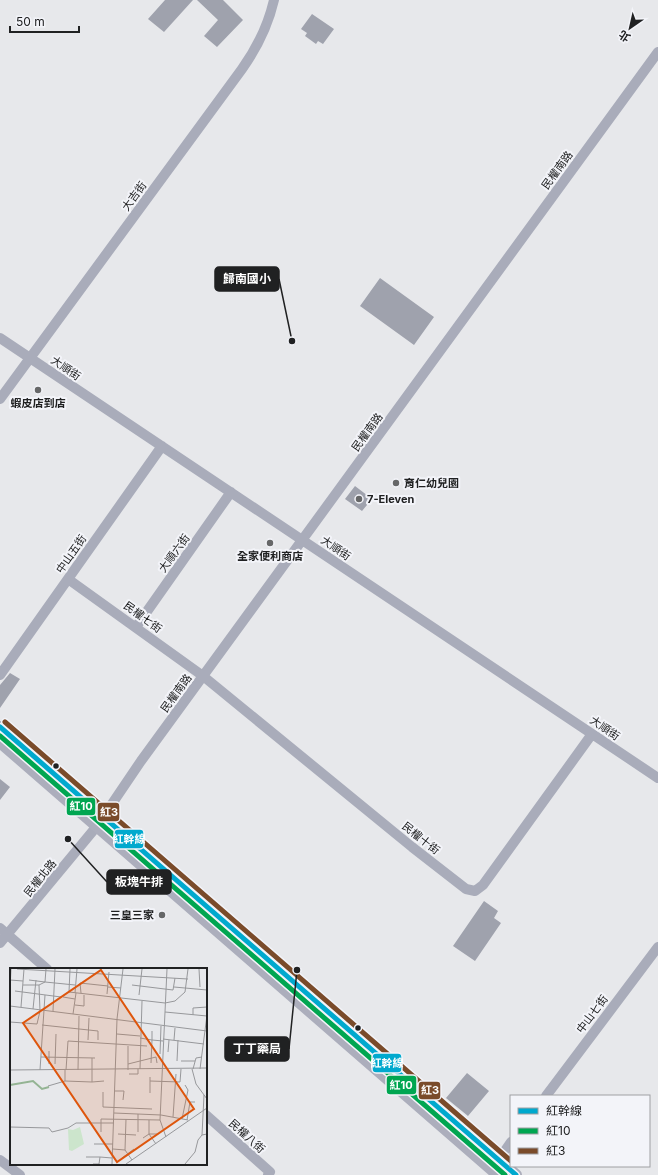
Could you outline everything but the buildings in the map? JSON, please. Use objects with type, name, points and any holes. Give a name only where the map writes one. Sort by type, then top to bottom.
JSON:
[{"type":"main road","points":[[0,727],[100,822],[496,1168],[516,1175]]},
{"type":"main road","points":[[0,742],[100,822]]},
{"type":"street","name":"大吉街","points":[[0,399],[242,69],[255,50],[264,30],[274,0]]},
{"type":"street","name":"民權南路","points":[[100,822],[141,761],[658,52]]},
{"type":"street","name":"大順街","points":[[0,338],[658,778]]},
{"type":"street","name":"中山五街","points":[[0,676],[162,446]]},
{"type":"street","name":"大順六街","points":[[136,627],[231,492]]},
{"type":"street","name":"民權七街","points":[[68,579],[203,676]]},
{"type":"street","name":"民權十街","points":[[203,676],[412,847],[466,888],[475,891],[483,885],[592,734]]},
{"type":"street","name":"民權北路","points":[[0,943],[4,931],[100,822]]},
{"type":"street","points":[[4,931],[46,968]]},
{"type":"street","name":"中山七街","points":[[547,1095],[658,947]]},
{"type":"street","name":"民權八街","points":[[207,1116],[270,1172],[268,1175]]},
{"type":"street","points":[[496,1168],[510,1144]]},
{"type":"street","points":[[0,1160],[20,1175]]},
{"type":"transit line","name":"紅3","points":[[5,722],[510,1160]]},
{"type":"transit line","name":"紅幹線","points":[[0,727],[516,1175]]},
{"type":"transit line","name":"紅10","points":[[0,736],[505,1175]]},
{"type":"place","name":"歸南國小","points":[[292,341]]},
{"type":"place","name":"蝦皮店到店","points":[[38,390]]},
{"type":"place","name":"育仁幼兒園","points":[[396,483]]},
{"type":"place","name":"7-Eleven","points":[[359,499]]},
{"type":"place","name":"全家便利商店","points":[[270,543]]},
{"type":"place","name":"板塊牛排","points":[[68,839]]},
{"type":"place","name":"三皇三家","points":[[162,915]]},
{"type":"place","name":"丁丁藥局","points":[[297,970]]}]
